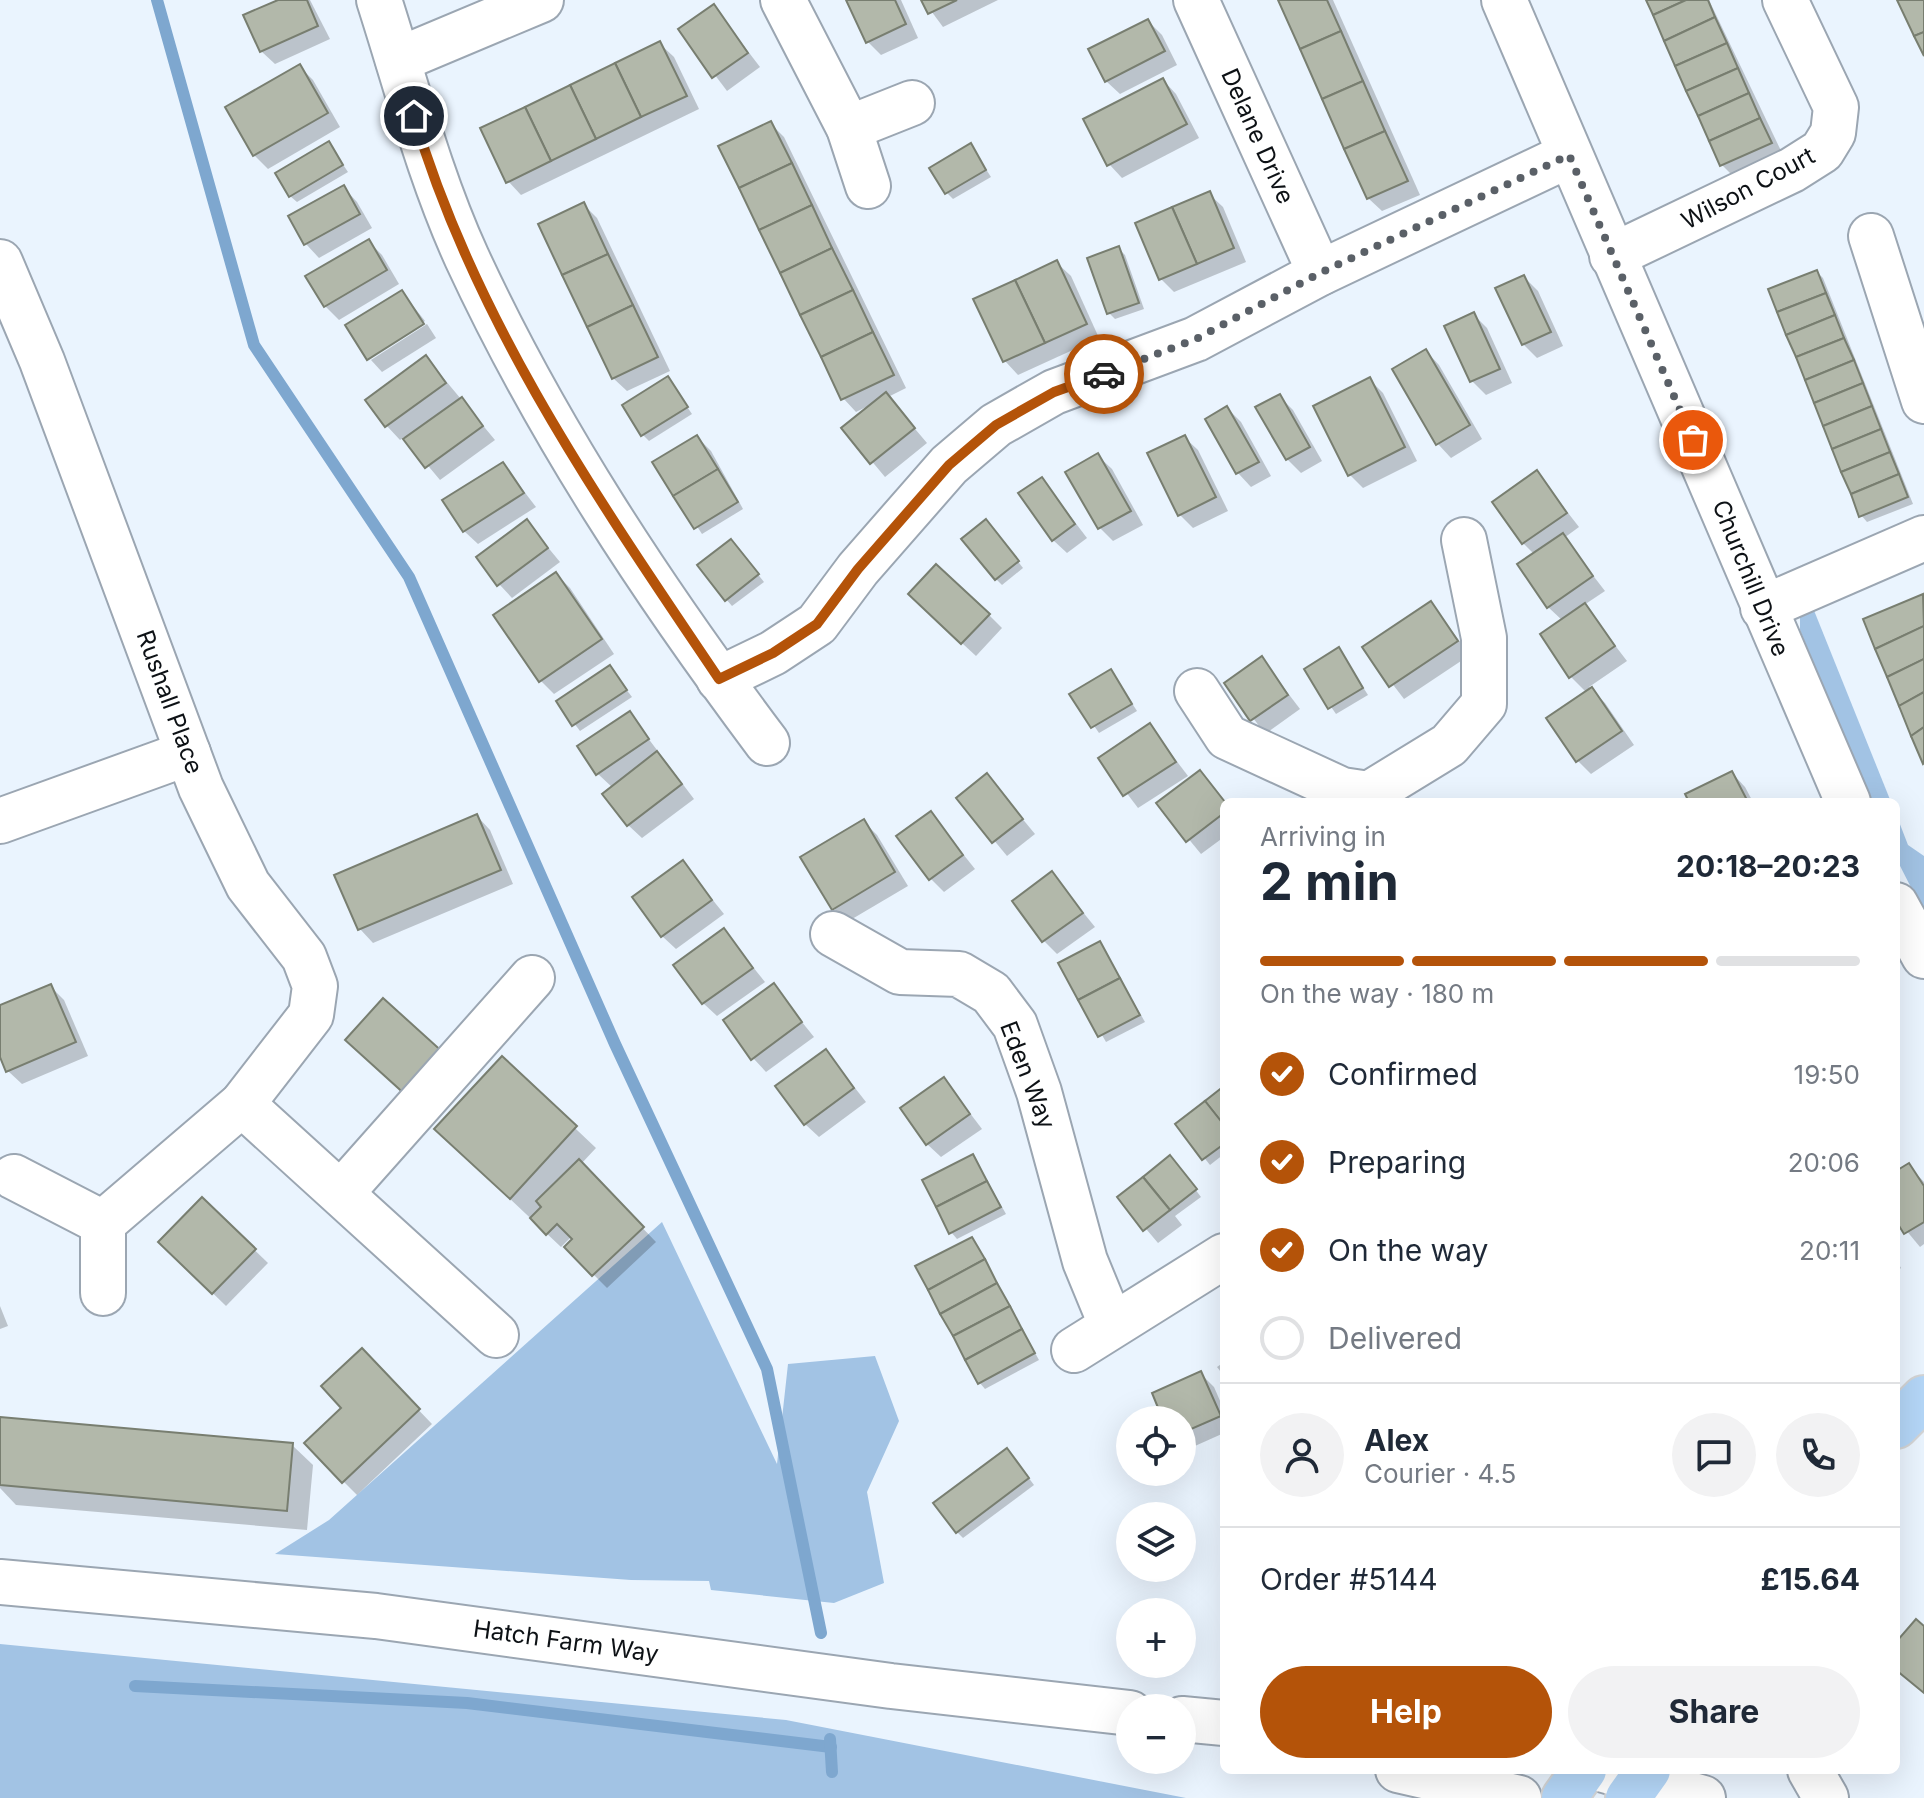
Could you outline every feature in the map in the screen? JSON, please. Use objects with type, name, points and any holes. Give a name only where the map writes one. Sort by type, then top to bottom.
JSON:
[{"type":"main road","points":[[1900,1422],[1924,1398]]},
{"type":"main road","points":[[1564,1798],[1581,1774]]},
{"type":"street","points":[[379,0],[423,144],[466,256],[537,400],[625,540],[719,679],[767,743]]},
{"type":"street","points":[[398,60],[541,0]]},
{"type":"street","points":[[783,0],[849,128],[868,186]]},
{"type":"street","name":"Delane Drive","points":[[1196,0],[1320,273]]},
{"type":"street","name":"Churchill Drive","points":[[1504,0],[1846,798]]},
{"type":"street","name":"Wilson Court","points":[[1612,256],[1792,170],[1822,151],[1833,133],[1836,107],[1785,0]]},
{"type":"street","points":[[849,128],[912,103]]},
{"type":"street","points":[[719,679],[773,653],[817,624],[858,569],[949,465],[996,425],[1054,392],[1196,339],[1320,273],[1569,155]]},
{"type":"street","points":[[1871,236],[1924,401]]},
{"type":"street","name":"Rushall Place","points":[[1,268],[42,361],[188,753],[248,885],[304,957],[315,986],[311,1015],[242,1104],[103,1223]]},
{"type":"street","points":[[1763,608],[1924,538]]},
{"type":"street","points":[[1197,691],[1227,737],[1361,795],[1449,745],[1484,704],[1484,638],[1464,540]]},
{"type":"street","points":[[0,821],[188,753]]},
{"type":"street","points":[[1900,912],[1924,956]]},
{"type":"street","name":"Eden Way","points":[[833,934],[900,972],[959,974],[991,993],[1015,1025],[1039,1092],[1085,1261],[1111,1324]]},
{"type":"street","points":[[341,1193],[532,978]]},
{"type":"street","points":[[242,1104],[496,1335]]},
{"type":"street","points":[[14,1177],[103,1223],[103,1293]]},
{"type":"street","points":[[1074,1350],[1220,1258]]},
{"type":"street","name":"Hatch Farm Way","points":[[0,1582],[376,1616],[891,1686],[1116,1711]]},
{"type":"street","points":[[1196,1720],[1220,1723]]},
{"type":"street","points":[[1402,1774],[1423,1798]]},
{"type":"street","points":[[1416,1774],[1519,1798]]},
{"type":"street","points":[[1812,1774],[1826,1798]]},
{"type":"street","points":[[1630,1780],[1703,1798]]},
{"type":"shaded area","points":[[1811,603],[1889,798],[1869,798],[1800,630],[1800,616]]},
{"type":"shaded area","points":[[1900,824],[1908,845],[1924,856],[1924,913],[1900,866]]},
{"type":"shaded area","points":[[662,1222],[777,1464],[788,1364],[875,1356],[899,1421],[867,1492],[884,1583],[834,1603],[711,1590],[709,1581],[631,1580],[275,1554],[329,1520]]},
{"type":"shaded area","points":[[0,1644],[786,1720],[1186,1798],[0,1798]]},
{"type":"building","points":[[278,0],[307,0],[318,26],[260,52],[243,15]]},
{"type":"building","points":[[846,0],[895,0],[906,24],[866,43]]},
{"type":"building","points":[[921,0],[957,0],[928,14]]},
{"type":"building","points":[[1278,0],[1327,0],[1341,31],[1300,49]]},
{"type":"building","points":[[1646,0],[1686,0],[1653,15]]},
{"type":"building","points":[[1686,0],[1708,0],[1715,17],[1664,41],[1653,15]]},
{"type":"building","points":[[1897,0],[1924,0],[1924,32],[1914,36]]},
{"type":"building","points":[[714,4],[748,53],[712,78],[678,29]]},
{"type":"building","points":[[1715,17],[1727,43],[1675,66],[1664,41]]},
{"type":"building","points":[[1148,19],[1165,51],[1105,82],[1088,49]]},
{"type":"building","points":[[1341,31],[1363,81],[1322,99],[1300,49]]},
{"type":"building","points":[[1924,32],[1924,56],[1914,36]]},
{"type":"building","points":[[660,41],[687,96],[641,117],[615,63]]},
{"type":"building","points":[[1727,43],[1738,68],[1686,91],[1675,66]]},
{"type":"building","points":[[615,63],[641,117],[596,139],[570,85]]},
{"type":"building","points":[[300,64],[328,113],[253,156],[225,107]]},
{"type":"building","points":[[1738,68],[1749,93],[1698,116],[1686,91]]},
{"type":"building","points":[[1163,78],[1187,124],[1107,166],[1083,119]]},
{"type":"building","points":[[1363,81],[1385,131],[1344,149],[1322,99]]},
{"type":"building","points":[[570,85],[596,139],[551,161],[525,107]]},
{"type":"building","points":[[1749,93],[1760,118],[1709,141],[1698,116]]},
{"type":"building","points":[[525,107],[551,161],[506,183],[480,128]]},
{"type":"building","points":[[1760,118],[1772,143],[1720,166],[1709,141]]},
{"type":"building","points":[[771,121],[792,163],[739,188],[718,146]]},
{"type":"building","points":[[1385,131],[1408,181],[1367,199],[1344,149]]},
{"type":"building","points":[[329,141],[343,165],[289,197],[275,173]]},
{"type":"building","points":[[971,143],[986,170],[945,194],[929,168]]},
{"type":"building","points":[[792,163],[812,205],[759,230],[739,188]]},
{"type":"building","points":[[344,185],[360,214],[304,245],[288,216]]},
{"type":"building","points":[[1210,191],[1234,248],[1197,264],[1172,207]]},
{"type":"building","points":[[584,202],[608,254],[562,275],[538,224]]},
{"type":"building","points":[[812,205],[832,248],[780,273],[759,230]]},
{"type":"building","points":[[1172,207],[1197,264],[1159,280],[1135,223]]},
{"type":"building","points":[[369,239],[387,270],[324,307],[305,276]]},
{"type":"building","points":[[1119,246],[1139,303],[1107,314],[1087,258]]},
{"type":"building","points":[[832,248],[853,290],[800,315],[780,273]]},
{"type":"building","points":[[608,254],[633,305],[587,327],[562,275]]},
{"type":"building","points":[[1057,260],[1087,324],[1045,343],[1015,280]]},
{"type":"building","points":[[1817,270],[1826,293],[1777,312],[1768,289]]},
{"type":"building","points":[[1524,275],[1551,332],[1522,345],[1495,288]]},
{"type":"building","points":[[1015,280],[1045,343],[1003,362],[973,299]]},
{"type":"building","points":[[402,290],[424,324],[367,360],[345,325]]},
{"type":"building","points":[[853,290],[873,332],[821,357],[800,315]]},
{"type":"building","points":[[1826,293],[1835,315],[1786,335],[1777,312]]},
{"type":"building","points":[[633,305],[658,357],[612,379],[587,327]]},
{"type":"building","points":[[1474,312],[1500,369],[1470,382],[1444,326]]},
{"type":"building","points":[[1835,315],[1844,338],[1796,357],[1786,335]]},
{"type":"building","points":[[873,332],[894,375],[841,400],[821,357]]},
{"type":"building","points":[[1844,338],[1854,360],[1805,380],[1796,357]]},
{"type":"building","points":[[1426,349],[1470,425],[1436,445],[1392,369]]},
{"type":"building","points":[[426,355],[446,383],[385,427],[365,400]]},
{"type":"building","points":[[1854,360],[1863,383],[1814,403],[1805,380]]},
{"type":"building","points":[[668,376],[688,407],[641,436],[622,405]]},
{"type":"building","points":[[1370,377],[1405,447],[1348,476],[1313,406]]},
{"type":"building","points":[[1863,383],[1872,406],[1823,426],[1814,403]]},
{"type":"building","points":[[886,392],[915,428],[870,464],[841,428]]},
{"type":"building","points":[[1280,394],[1310,447],[1286,460],[1255,407]]},
{"type":"building","points":[[462,397],[483,426],[425,468],[403,439]]},
{"type":"building","points":[[1227,406],[1259,462],[1236,474],[1205,419]]},
{"type":"building","points":[[1872,406],[1881,429],[1832,449],[1823,426]]},
{"type":"building","points":[[1881,429],[1890,452],[1841,472],[1832,449]]},
{"type":"building","points":[[697,435],[718,469],[673,496],[652,462]]},
{"type":"building","points":[[1185,435],[1216,497],[1178,516],[1147,453]]},
{"type":"building","points":[[1890,452],[1899,474],[1851,494],[1841,472]]},
{"type":"building","points":[[1098,453],[1131,511],[1098,529],[1065,472]]},
{"type":"building","points":[[503,462],[524,493],[463,532],[442,500]]},
{"type":"building","points":[[718,469],[738,502],[694,529],[673,496]]},
{"type":"building","points":[[1537,470],[1567,513],[1522,544],[1492,502]]},
{"type":"building","points":[[1899,474],[1908,497],[1859,517],[1851,494]]},
{"type":"building","points":[[1042,477],[1075,524],[1052,541],[1018,493]]},
{"type":"building","points":[[527,519],[548,548],[497,586],[476,557]]},
{"type":"building","points":[[986,519],[1019,561],[995,580],[961,539]]},
{"type":"building","points":[[1563,533],[1593,576],[1547,608],[1517,564]]},
{"type":"building","points":[[731,539],[759,574],[725,601],[697,565]]},
{"type":"building","points":[[936,564],[990,614],[961,644],[908,594]]},
{"type":"building","points":[[556,572],[602,639],[539,682],[493,615]]},
{"type":"building","points":[[1923,594],[1924,626],[1875,649],[1863,619]]},
{"type":"building","points":[[1431,601],[1458,641],[1389,687],[1362,647]]},
{"type":"building","points":[[1585,603],[1615,646],[1569,678],[1540,634]]},
{"type":"building","points":[[1924,626],[1924,659],[1887,677],[1875,649]]},
{"type":"building","points":[[1339,647],[1363,688],[1328,709],[1304,669]]},
{"type":"building","points":[[1262,656],[1288,695],[1250,721],[1224,683]]},
{"type":"building","points":[[1924,659],[1924,692],[1899,706],[1887,677]]},
{"type":"building","points":[[610,665],[627,690],[572,726],[556,701]]},
{"type":"building","points":[[1111,669],[1132,704],[1091,728],[1069,694]]},
{"type":"building","points":[[1592,687],[1622,731],[1576,762],[1546,718]]},
{"type":"building","points":[[1924,692],[1924,727],[1911,736],[1899,706]]},
{"type":"building","points":[[630,711],[649,739],[596,775],[577,746]]},
{"type":"building","points":[[1150,723],[1176,762],[1123,796],[1098,758]]},
{"type":"building","points":[[1924,727],[1924,763],[1923,764],[1911,736]]},
{"type":"building","points":[[657,751],[682,784],[627,826],[602,794]]},
{"type":"building","points":[[1200,770],[1222,798],[1220,816],[1186,842],[1156,803]]},
{"type":"building","points":[[1732,771],[1746,798],[1687,798],[1685,794]]},
{"type":"building","points":[[987,773],[1023,819],[992,843],[956,798]]},
{"type":"building","points":[[931,811],[963,855],[929,880],[896,836]]},
{"type":"building","points":[[477,814],[501,870],[358,930],[334,875]]},
{"type":"building","points":[[864,819],[895,872],[832,910],[800,857]]},
{"type":"building","points":[[683,860],[712,900],[661,937],[632,897]]},
{"type":"building","points":[[1052,871],[1083,913],[1042,942],[1012,901]]},
{"type":"building","points":[[724,928],[753,968],[702,1004],[673,965]]},
{"type":"building","points":[[1100,941],[1120,978],[1078,1000],[1058,963]]},
{"type":"building","points":[[1120,978],[1140,1015],[1098,1037],[1078,1000]]},
{"type":"building","points":[[774,983],[802,1022],[751,1060],[723,1020]]},
{"type":"building","points":[[51,984],[76,1042],[6,1072],[0,1057],[0,1005]]},
{"type":"building","points":[[383,998],[446,1055],[408,1097],[345,1040]]},
{"type":"building","points":[[826,1049],[854,1088],[804,1125],[775,1086]]},
{"type":"building","points":[[502,1056],[577,1126],[510,1199],[434,1129]]},
{"type":"building","points":[[944,1077],[970,1114],[926,1145],[900,1108]]},
{"type":"building","points":[[1220,1089],[1220,1120],[1205,1101]]},
{"type":"building","points":[[1205,1101],[1220,1120],[1220,1147],[1202,1160],[1175,1124]]},
{"type":"building","points":[[973,1154],[987,1181],[936,1207],[922,1180]]},
{"type":"building","points":[[1170,1155],[1197,1189],[1170,1210],[1143,1177]]},
{"type":"building","points":[[579,1159],[644,1227],[592,1276],[564,1247],[572,1239],[557,1224],[546,1235],[530,1218],[541,1207],[536,1201]]},
{"type":"building","points":[[1909,1163],[1924,1186],[1924,1222],[1904,1234],[1900,1228],[1900,1169]]},
{"type":"building","points":[[1143,1177],[1170,1210],[1143,1231],[1117,1197]]},
{"type":"building","points":[[987,1181],[1001,1207],[949,1234],[936,1207]]},
{"type":"building","points":[[202,1197],[256,1249],[212,1294],[158,1242]]},
{"type":"building","points":[[972,1237],[985,1259],[928,1290],[915,1266]]},
{"type":"building","points":[[985,1259],[997,1283],[940,1314],[928,1290]]},
{"type":"building","points":[[997,1283],[1010,1306],[953,1336],[940,1314]]},
{"type":"building","points":[[1010,1306],[1022,1329],[965,1360],[953,1336]]},
{"type":"building","points":[[1022,1329],[1035,1353],[978,1384],[965,1360]]},
{"type":"building","points":[[362,1348],[420,1409],[342,1483],[304,1443],[341,1408],[321,1386]]},
{"type":"building","points":[[1201,1371],[1220,1416],[1196,1427],[1196,1406],[1157,1406],[1152,1393]]},
{"type":"building","points":[[0,1417],[293,1443],[287,1511],[0,1485]]},
{"type":"building","points":[[1007,1448],[1029,1478],[956,1533],[933,1503]]},
{"type":"building","points":[[1916,1619],[1924,1626],[1924,1693],[1900,1673],[1900,1637]]},
{"type":"waterway","points":[[157,0],[254,345],[409,577],[615,1044],[767,1369],[821,1633]]},
{"type":"waterway","points":[[135,1686],[467,1703],[831,1747]]},
{"type":"waterway","points":[[830,1739],[832,1772]]},
{"type":"way so far","points":[[1104,374],[1196,339],[1320,273],[1569,155],[1693,440]]},
{"type":"route","points":[[414,116],[466,256],[537,400],[625,540],[719,679],[773,653],[817,624],[858,569],[906,519],[949,465],[996,425],[1054,392],[1104,374]]}]
